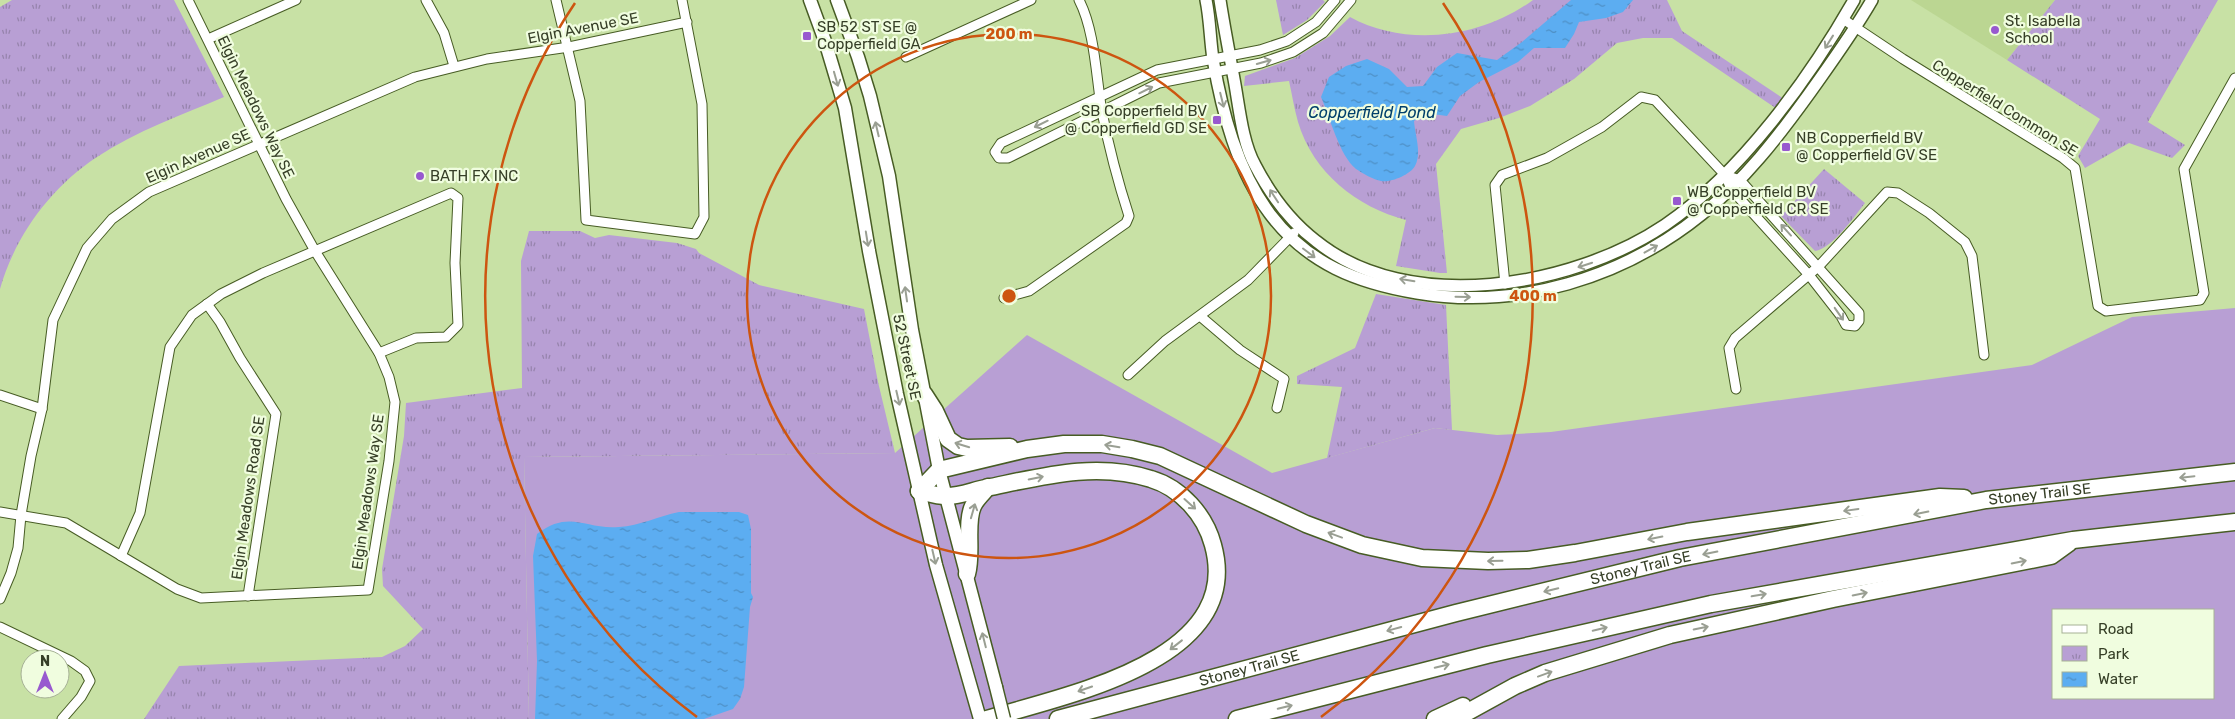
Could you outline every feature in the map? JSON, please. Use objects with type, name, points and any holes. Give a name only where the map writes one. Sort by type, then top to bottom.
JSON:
[{"type":"highway","points":[[924,394],[948,438],[958,446],[967,448],[1001,446],[1027,449]]},
{"type":"highway","points":[[920,491],[939,470],[1027,449],[1064,444],[1102,444],[1160,456],[1306,524],[1362,545],[1422,558],[1488,561],[1528,560],[1687,532],[1940,497],[1986,500]]},
{"type":"highway","points":[[920,491],[946,496],[1061,473],[1108,471],[1152,479],[1178,494],[1197,510],[1210,533],[1218,561],[1214,592],[1201,620],[1178,645],[1130,672],[1080,691],[987,719]]},
{"type":"highway","name":"Stoney Trail SE","points":[[1058,719],[1456,613],[1680,558],[1986,500],[2235,472]]},
{"type":"highway","points":[[967,574],[971,561],[970,516],[972,507],[988,487]]},
{"type":"highway","points":[[1237,719],[1487,655],[1711,604],[2073,540],[2235,522]]},
{"type":"highway","points":[[1435,719],[1484,697],[1545,674],[1670,635],[1833,599],[2051,556],[2073,540]]},
{"type":"highway","points":[[1455,719],[1516,686]]},
{"type":"main road","name":"52 Street SE","points":[[810,0],[825,40],[845,108],[885,337],[936,565],[980,719]]},
{"type":"main road","name":"52 Street SE","points":[[840,3],[870,96],[889,176],[912,330],[939,470],[1004,719]]},
{"type":"street","name":"Elgin Meadows Way SE","points":[[0,512],[66,523],[177,589],[201,598],[368,590],[389,461],[395,402],[389,377],[378,353],[315,251],[258,144],[188,0]]},
{"type":"street","points":[[208,39],[296,0]]},
{"type":"street","points":[[426,0],[444,33],[454,66]]},
{"type":"street","points":[[556,0],[569,47],[580,101],[586,220],[695,234],[704,217],[702,104],[682,0]]},
{"type":"street","points":[[906,57],[1031,0]]},
{"type":"street","points":[[1004,298],[1029,291],[1126,223],[1129,216],[1113,168],[1090,38],[1084,10],[1079,0]]},
{"type":"street","points":[[1206,0],[1213,58],[1236,150],[1269,213],[1290,237],[1310,254],[1338,271],[1370,284],[1435,296],[1506,296],[1552,289],[1586,279],[1630,260],[1670,238],[1703,214],[1731,189],[1781,133],[1857,26],[1872,0]]},
{"type":"street","points":[[1220,0],[1238,108],[1253,162],[1277,202],[1299,227],[1337,255],[1375,273],[1436,285],[1505,284],[1549,276],[1625,249],[1667,224],[1725,175],[1779,111],[1816,62],[1854,0]]},
{"type":"street","points":[[1335,0],[1316,22],[1287,40],[1260,50],[1157,70],[1100,95],[1001,143],[995,152],[999,158],[1008,158],[1160,83],[1262,63],[1293,52],[1323,33],[1351,0]]},
{"type":"street","name":"Copperfield Common SE","points":[[1843,19],[1857,26],[1903,60],[2063,158],[2075,168],[2098,306],[2106,311],[2200,300],[2204,293],[2184,169],[2235,78]]},
{"type":"street","name":"Elgin Avenue SE","points":[[0,600],[11,573],[18,548],[21,515],[31,456],[42,409],[53,320],[87,248],[112,219],[148,192],[415,77],[454,66],[569,47],[687,22]]},
{"type":"street","points":[[1505,284],[1495,185],[1502,175],[1547,158],[1602,127],[1641,97],[1655,100],[1725,175],[1731,189],[1809,275],[1846,325],[1855,326],[1859,321],[1859,313],[1819,266],[1740,180],[1725,175]]},
{"type":"street","points":[[1736,389],[1728,348],[1735,338],[1819,266],[1886,192],[1898,193],[1929,213],[1965,242],[1972,256],[1984,355]]},
{"type":"street","points":[[121,556],[140,513],[170,347],[184,325],[221,294],[255,277],[451,193],[458,198],[456,263],[458,325],[446,337],[416,338],[378,353]]},
{"type":"street","points":[[1128,376],[1165,341],[1248,280],[1299,227]]},
{"type":"street","points":[[1625,249],[1630,260]]},
{"type":"street","name":"Elgin Meadows Road SE","points":[[207,304],[276,414],[248,596]]},
{"type":"street","points":[[1200,316],[1240,350],[1284,379],[1277,408]]},
{"type":"street","points":[[0,395],[42,409]]},
{"type":"street","points":[[0,627],[71,661],[85,672],[90,681],[81,697],[62,719]]},
{"type":"shaded area","name":"St. Isabella School","points":[[1911,0],[2055,0],[2007,60]]},
{"type":"green space","points":[[12,0],[174,0],[224,97],[127,139],[80,169],[50,198],[25,232],[15,250],[0,289],[0,7]]},
{"type":"green space","points":[[1276,0],[1323,0],[1325,2],[1307,20],[1283,35]]},
{"type":"green space","points":[[1533,0],[1667,0],[1682,31],[1784,99],[1777,109],[1672,38],[1643,38],[1617,43],[1574,79],[1530,106],[1499,118],[1461,129],[1436,164],[1447,273],[1440,273],[1396,266],[1406,220],[1388,214],[1354,197],[1326,172],[1314,157],[1305,140],[1298,122],[1289,81],[1244,86],[1245,76],[1295,58],[1330,36],[1350,17],[1372,27],[1395,33],[1443,34],[1467,30],[1490,23],[1513,13]]},
{"type":"green space","points":[[2055,0],[2218,0],[2148,122],[2185,145],[2172,158],[2129,143],[2085,168],[2078,156],[2100,119],[2007,60]]},
{"type":"green space","points":[[1824,169],[1865,203],[1836,238],[1822,249],[1815,251],[1781,216]]},
{"type":"green space","points":[[529,231],[580,231],[595,238],[609,235],[677,243],[696,249],[699,253],[759,285],[864,309],[878,382],[895,453],[524,457],[529,719],[144,719],[179,666],[382,657],[405,646],[423,629],[383,586],[382,569],[404,436],[406,403],[522,388],[521,261]]},
{"type":"green space","points":[[1376,294],[1446,305],[1452,430],[1435,428],[1327,458],[1342,387],[1297,384],[1297,376],[1355,348]]},
{"type":"green space","points":[[2235,308],[2235,719],[529,719],[524,457],[895,453],[1027,335],[1272,473],[1435,428],[1497,435],[1551,432],[2032,365],[2132,317]]},
{"type":"water","name":"Copperfield Pond","points":[[1571,0],[1633,0],[1623,12],[1606,18],[1579,22],[1565,48],[1534,48],[1518,62],[1479,82],[1460,96],[1447,116],[1425,113],[1414,121],[1418,150],[1417,161],[1412,169],[1400,178],[1389,181],[1378,180],[1359,171],[1350,163],[1340,145],[1321,97],[1329,77],[1346,66],[1367,59],[1389,69],[1407,87],[1423,86],[1437,67],[1457,53],[1497,60],[1522,42]]},
{"type":"water","points":[[679,512],[739,512],[748,515],[751,529],[751,593],[753,597],[750,607],[744,687],[740,699],[733,709],[704,719],[535,719],[537,661],[533,556],[537,534],[559,523],[578,522],[596,526],[619,527],[634,525]]},
{"type":"place","name":"St. Isabella School","points":[[1995,30]]},
{"type":"place","name":"SB 52 ST SE @ Copperfield GA","points":[[807,36]]},
{"type":"place","name":"SB Copperfield BV @ Copperfield GD SE","points":[[1217,120]]},
{"type":"place","name":"NB Copperfield BV @ Copperfield GV SE","points":[[1786,147]]},
{"type":"place","name":"BATH FX INC","points":[[420,176]]},
{"type":"place","name":"WB Copperfield BV @ Copperfield CR SE","points":[[1677,201]]}]
